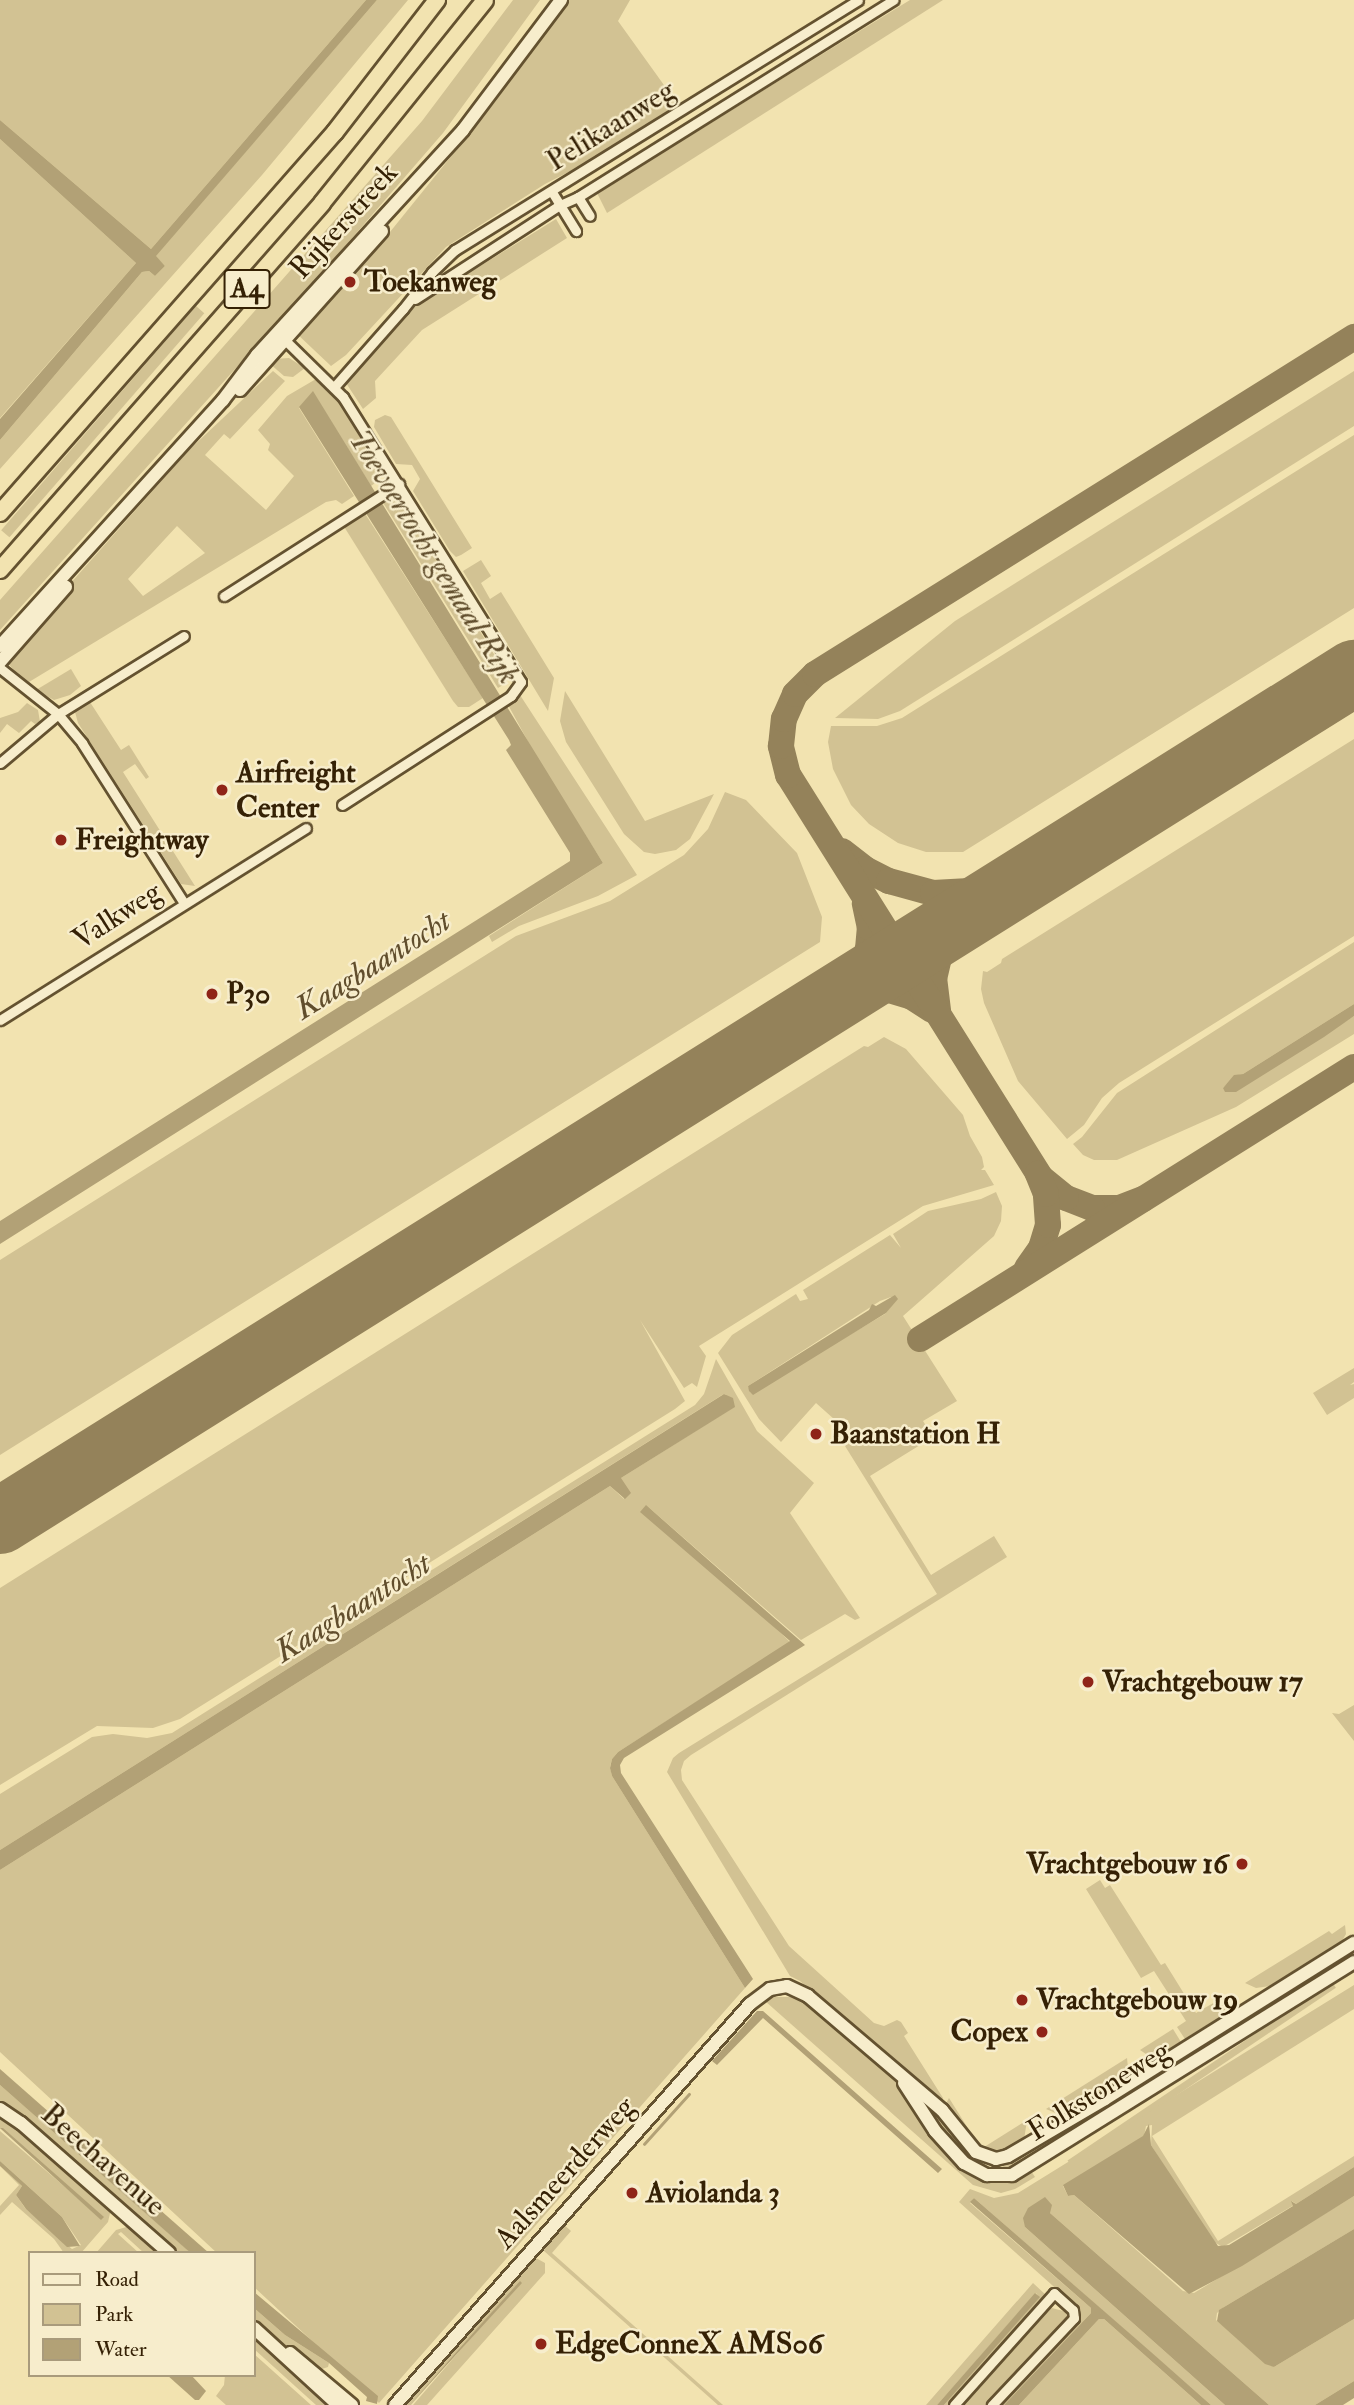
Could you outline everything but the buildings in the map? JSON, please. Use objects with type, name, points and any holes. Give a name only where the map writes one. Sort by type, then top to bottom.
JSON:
[{"type":"highway","name":"A4","points":[[0,513],[335,132],[437,0]]},
{"type":"highway","name":"A4","points":[[0,570],[322,203],[485,0]]},
{"type":"street","name":"Rijkerstreek","points":[[0,662],[281,337],[360,257],[457,141],[561,0]]},
{"type":"street","name":"Pelikaanweg","points":[[335,386],[450,253],[858,0]]},
{"type":"street","name":"Pelikaanweg","points":[[403,309],[437,282],[893,0]]},
{"type":"street","points":[[836,14],[847,29]]},
{"type":"street","points":[[684,109],[694,125]]},
{"type":"street","points":[[552,192],[560,205]]},
{"type":"street","name":"Pelikaanweg","points":[[578,197],[590,216]]},
{"type":"street","name":"Pelikaanweg","points":[[560,205],[576,231]]},
{"type":"street","points":[[281,337],[335,386],[522,682],[511,696],[342,805]]},
{"type":"street","points":[[224,596],[399,484]]},
{"type":"street","name":"Rijkerstreek","points":[[0,646],[129,510]]},
{"type":"street","points":[[0,763],[58,714],[184,636]]},
{"type":"street","name":"Valkweg","points":[[0,668],[58,714],[82,743],[184,903],[0,1020]]},
{"type":"street","points":[[184,903],[306,828]]},
{"type":"street","name":"Folkstoneweg","points":[[781,1986],[808,1996],[946,2114],[976,2152],[988,2158],[1004,2158],[1105,2099],[1354,1943]]},
{"type":"street","name":"Folkstoneweg","points":[[896,2072],[936,2133],[964,2163],[987,2175],[1012,2175],[1354,1962]]},
{"type":"street","name":"Aalsmeerderweg","points":[[395,2405],[754,2000],[766,1991],[781,1986]]},
{"type":"street","name":"Beechavenue","points":[[0,2109],[21,2123],[167,2251]]},
{"type":"street","points":[[954,2405],[1054,2293],[1073,2310],[1075,2317],[992,2405]]},
{"type":"street","points":[[256,2330],[338,2405]]},
{"type":"street","points":[[274,2346],[304,2363],[352,2405]]},
{"type":"green space","points":[[0,0],[366,0],[151,249],[0,120]]},
{"type":"green space","points":[[377,0],[408,0],[262,175],[0,469],[0,440],[142,272],[149,271],[155,276],[165,266],[155,256]]},
{"type":"green space","points":[[513,0],[540,0],[443,133],[327,267],[0,630],[0,600],[422,121]]},
{"type":"green space","points":[[568,0],[630,0],[618,21],[679,106],[588,162],[545,184],[446,247],[346,355],[331,366],[295,332],[373,253],[495,102]]},
{"type":"green space","points":[[910,0],[943,0],[607,213],[597,193]]},
{"type":"green space","points":[[0,139],[136,263],[0,418]]},
{"type":"green space","points":[[556,219],[567,238],[422,330],[375,381],[376,398],[363,409],[346,383],[414,307]]},
{"type":"green space","points":[[196,306],[204,313],[9,537],[1,530]]},
{"type":"green space","points":[[289,358],[305,368],[293,377],[284,376],[269,363],[274,359]]},
{"type":"green space","points":[[273,371],[285,381],[230,439],[224,434],[205,455],[266,510],[294,476],[268,450],[270,444],[258,430],[287,396],[316,379],[337,399],[379,469],[375,483],[371,486],[313,392],[299,408],[354,496],[342,504],[336,500],[326,502],[29,682],[18,675],[7,662],[13,648],[189,450]],"holes":[[[177,526],[205,553],[143,596],[128,579]]]},
{"type":"green space","points":[[1354,371],[1354,426],[900,711],[878,719],[835,718],[955,621]]},
{"type":"green space","points":[[385,415],[391,417],[472,548],[461,555],[456,557],[450,551],[413,491],[420,479],[412,465],[396,464],[374,427],[375,420]]},
{"type":"green space","points":[[1354,435],[1354,608],[963,852],[926,852],[898,843],[869,824],[851,805],[833,769],[828,742],[831,726],[877,726],[902,718]]},
{"type":"green space","points":[[386,499],[401,502],[508,677],[506,683],[498,688],[382,501]]},
{"type":"green space","points":[[364,512],[483,698],[469,707],[458,707],[453,701],[343,525]]},
{"type":"green space","points":[[481,560],[491,576],[481,583],[490,599],[501,592],[554,678],[548,711],[463,571]]},
{"type":"green space","points":[[71,669],[81,686],[70,695],[54,700],[36,690]]},
{"type":"green space","points":[[565,691],[645,821],[714,794],[690,839],[676,850],[655,854],[644,852],[624,834],[566,742],[560,721]]},
{"type":"green space","points":[[520,695],[637,875],[598,896],[519,926],[492,942],[489,936],[603,863],[537,758],[507,703]]},
{"type":"green space","points":[[88,699],[121,750],[129,745],[149,777],[146,779],[135,764],[123,772],[195,886],[181,884],[78,723],[75,712]]},
{"type":"green space","points":[[27,703],[38,710],[40,722],[35,724],[31,721],[19,733],[7,724],[0,733],[0,718],[18,712]]},
{"type":"green space","points":[[1354,739],[1354,936],[1119,1083],[1102,1098],[1084,1125],[1067,1139],[1018,1081],[984,1003],[981,989],[983,971],[987,972],[1001,963],[1002,959]]},
{"type":"green space","points":[[725,792],[746,800],[797,853],[822,917],[820,942],[0,1455],[0,1260],[516,936],[610,901],[684,855],[708,829]]},
{"type":"green space","points":[[1354,942],[1354,1004],[1243,1074],[1234,1076],[1223,1088],[1236,1090],[1354,1016],[1354,1034],[1236,1107],[1117,1160],[1094,1160],[1083,1155],[1073,1144],[1082,1137],[1117,1093]]},
{"type":"green space","points":[[884,1037],[906,1049],[963,1115],[970,1136],[982,1157],[984,1167],[981,1170],[985,1170],[994,1185],[923,1206],[699,1346],[706,1356],[697,1387],[692,1383],[684,1388],[640,1320],[685,1401],[675,1409],[180,1719],[153,1728],[97,1726],[0,1785],[0,1588],[864,1046],[868,1047]]},
{"type":"green space","points":[[996,1192],[1002,1206],[1001,1221],[994,1236],[903,1316],[957,1401],[923,1421],[933,1437],[870,1476],[931,1575],[994,1536],[1007,1557],[691,1755],[684,1761],[681,1770],[682,1780],[789,1946],[874,2023],[884,2026],[897,2020],[901,2022],[908,2033],[904,2036],[943,2098],[940,2104],[800,1981],[790,1976],[667,1772],[673,1758],[679,1753],[937,1594],[845,1446],[853,1436],[816,1403],[781,1442],[759,1419],[718,1353],[732,1335],[796,1294],[800,1301],[808,1299],[803,1290],[890,1235],[901,1248],[893,1234],[928,1211],[981,1199]],"holes":[[[891,1297],[897,1299],[885,1314],[751,1393],[748,1386],[880,1301]]]},
{"type":"green space","points":[[716,1359],[757,1431],[814,1483],[790,1513],[860,1618],[855,1620],[845,1614],[801,1640],[646,1505],[790,1642],[618,1752],[610,1767],[612,1776],[745,1988],[379,2403],[256,2289],[256,2251],[215,2251],[0,2052],[0,1870],[610,1486],[624,1499],[621,1478],[734,1407],[725,1394],[722,1395],[0,1850],[0,1794],[92,1737],[113,1734],[147,1738],[172,1733],[695,1405],[704,1394]]},
{"type":"green space","points":[[1354,1368],[1354,1382],[1350,1385],[1354,1384],[1354,1398],[1327,1415],[1313,1393]]},
{"type":"green space","points":[[1354,1705],[1354,1741],[1332,1713],[1339,1714]]},
{"type":"green space","points":[[1100,1880],[1105,1888],[1110,1885],[1161,1965],[1165,1963],[1196,2013],[1229,1994],[1229,2005],[1223,2015],[1185,2039],[1177,2027],[1186,2021],[1154,1971],[1141,1978],[1086,1889]]},
{"type":"green space","points":[[1345,1925],[1346,1934],[1342,1941],[1270,1986],[1256,1988],[1245,1983],[1329,1931],[1332,1934]]},
{"type":"green space","points":[[1349,1952],[1352,1956],[1276,2002],[1276,1998]]},
{"type":"green space","points":[[1332,1982],[1336,1988],[1071,2166],[1068,2160]]},
{"type":"green space","points":[[1354,1985],[1354,2009],[1152,2136],[1218,2241],[1354,2156],[1354,2167],[1296,2204],[1292,2201],[1294,2205],[1223,2247],[1212,2241],[1151,2145],[1152,2125],[1146,2126],[1144,2136],[1063,2186],[1068,2196],[1074,2195],[1183,2291],[1194,2293],[1354,2196],[1354,2229],[1224,2307],[1217,2313],[1216,2320],[1274,2367],[1354,2319],[1354,2381],[1315,2405],[1269,2405],[1050,2213],[1048,2208],[1025,2227],[1225,2405],[1211,2405],[974,2198],[970,2203],[1091,2308],[1091,2313],[1004,2405],[996,2405],[1077,2319],[1080,2310],[959,2202],[970,2189],[994,2198],[1018,2193]]},
{"type":"green space","points":[[773,1997],[792,1997],[810,2005],[890,2074],[961,2164],[1022,2176],[1031,2171],[1035,2177],[1015,2189],[1001,2193],[973,2185],[765,2001]]},
{"type":"green space","points":[[1173,2029],[1181,2042],[1161,2054],[1149,2056],[1140,2050]]},
{"type":"green space","points":[[1127,2058],[1128,2068],[1122,2078],[1071,2110],[1058,2114],[1046,2109]]},
{"type":"green space","points":[[0,2085],[189,2251],[175,2251],[23,2117],[0,2102]]},
{"type":"green space","points":[[1133,2088],[1136,2093],[1061,2139],[1061,2132]]},
{"type":"green space","points":[[949,2098],[981,2149],[1027,2120],[1024,2140],[1004,2155],[982,2151],[944,2107]]},
{"type":"green space","points":[[924,2105],[944,2122],[963,2148],[980,2165],[1000,2168],[1019,2158],[1023,2161],[1007,2171],[976,2168],[938,2131]]},
{"type":"green space","points":[[0,2117],[25,2134],[111,2209],[108,2222],[83,2251],[63,2251],[54,2239],[12,2202],[0,2215],[0,2206],[19,2185],[0,2166],[22,2186],[16,2195],[25,2208],[72,2249],[81,2245],[62,2217],[0,2161],[0,2131],[102,2219],[0,2128]]},
{"type":"green space","points":[[562,2223],[571,2231],[552,2253],[723,2405],[718,2405],[544,2251],[545,2244]]},
{"type":"green space","points":[[130,2226],[159,2251],[142,2251],[121,2232],[118,2234],[137,2251],[98,2251],[116,2230]]},
{"type":"green space","points":[[536,2258],[545,2263],[545,2273],[427,2405],[413,2405],[520,2281],[411,2405],[401,2405],[530,2261]]},
{"type":"green space","points":[[1033,2283],[1047,2296],[951,2405],[944,2405],[1039,2297],[1036,2293],[937,2405],[926,2405]]},
{"type":"green space","points":[[1052,2308],[1067,2312],[1067,2322],[988,2405],[958,2405],[1039,2314]]},
{"type":"green space","points":[[256,2310],[285,2335],[329,2363],[328,2367],[322,2369],[275,2339],[256,2322]]},
{"type":"green space","points":[[1099,2319],[1104,2319],[1201,2405],[1019,2405]]},
{"type":"green space","points":[[256,2337],[334,2405],[316,2405],[256,2351]]},
{"type":"green space","points":[[256,2356],[311,2405],[226,2405],[216,2396],[224,2385],[225,2377],[256,2377]]},
{"type":"water","points":[[366,0],[377,0],[156,256],[165,266],[155,276],[149,271],[142,272],[0,440],[0,419],[136,263],[0,139],[0,120],[151,249]]},
{"type":"water","points":[[313,391],[603,863],[0,1244],[0,1221],[570,861],[570,853],[506,750],[511,745],[509,740],[299,407]]},
{"type":"water","points":[[1354,1004],[1354,1016],[1324,1037],[1236,1092],[1225,1092],[1223,1088],[1234,1075],[1243,1074]]},
{"type":"water","points":[[895,1295],[898,1299],[886,1313],[753,1395],[749,1391],[748,1386],[869,1310],[872,1304],[876,1306]]},
{"type":"water","points":[[724,1394],[733,1398],[735,1407],[621,1478],[631,1493],[625,1499],[610,1486],[0,1870],[0,1850]]},
{"type":"water","points":[[646,1505],[805,1645],[624,1758],[620,1765],[621,1773],[753,1979],[745,1988],[612,1776],[610,1768],[612,1759],[618,1752],[790,1641],[640,1512]]},
{"type":"water","points":[[757,2011],[763,2011],[942,2169],[938,2173],[763,2018],[717,2065],[712,2061]]},
{"type":"water","points":[[0,2069],[207,2251],[186,2249],[0,2085]]},
{"type":"water","points":[[1149,2124],[1151,2145],[1218,2246],[1229,2245],[1293,2206],[1291,2201],[1296,2204],[1354,2167],[1354,2196],[1242,2266],[1189,2294],[1074,2195],[1068,2196],[1063,2185],[1143,2136]]},
{"type":"water","points":[[0,2128],[3,2128],[104,2217],[101,2220]]},
{"type":"water","points":[[0,2161],[62,2217],[80,2246],[67,2247],[26,2209],[16,2195],[22,2186],[0,2166]]},
{"type":"water","points":[[1045,2197],[1052,2205],[1050,2213],[1269,2405],[1225,2405],[1025,2227],[1023,2218],[1028,2208]]},
{"type":"water","points":[[974,2198],[1211,2405],[1201,2405],[1104,2319],[1099,2319],[1019,2405],[1004,2405],[1091,2313],[1091,2308],[970,2202]]},
{"type":"water","points":[[1354,2229],[1354,2319],[1274,2367],[1265,2364],[1217,2321],[1219,2310]]},
{"type":"water","points":[[520,2281],[522,2283],[410,2405],[481,2324]]},
{"type":"water","points":[[1035,2293],[1040,2297],[944,2405],[937,2405]]},
{"type":"water","points":[[256,2294],[378,2396],[377,2404],[366,2401],[367,2397],[329,2363],[285,2335],[256,2310]]},
{"type":"water","points":[[169,2377],[193,2377],[206,2391],[199,2400],[195,2400]]},
{"type":"water","points":[[1354,2381],[1354,2398],[1343,2405],[1315,2405]]},
{"type":"waterway","points":[[644,2144],[689,2094]]},
{"type":"taxiway","points":[[1143,1199],[1120,1208],[1092,1208],[1066,1198],[1041,1178],[788,775],[781,746],[784,719],[795,694],[815,674],[1354,337]]},
{"type":"taxiway","points":[[842,851],[865,869],[889,881],[933,893],[988,890],[1039,870]]},
{"type":"taxiway","points":[[838,996],[856,975],[868,949],[870,928],[865,904]]},
{"type":"taxiway","points":[[938,1010],[934,979],[940,952],[952,933],[980,907]]},
{"type":"taxiway","points":[[838,996],[867,989],[886,989],[912,997],[932,1010]]},
{"type":"taxiway","points":[[920,1339],[1354,1067]]},
{"type":"taxiway","points":[[1027,1268],[1041,1248],[1048,1225],[1046,1194],[1038,1174]]},
{"type":"taxiway","points":[[0,1520],[10,1515]]},
{"type":"runway","points":[[0,1521],[1354,673]]},
{"type":"place","name":"Toekanweg","points":[[350,282]]},
{"type":"place","name":"Airfreight Center","points":[[222,790]]},
{"type":"place","name":"Freightway","points":[[61,840]]},
{"type":"place","name":"P30","points":[[212,994]]},
{"type":"place","name":"Baanstation H","points":[[816,1434]]},
{"type":"place","name":"Vrachtgebouw 17","points":[[1088,1682]]},
{"type":"place","name":"Vrachtgebouw 16","points":[[1242,1864]]},
{"type":"place","name":"Vrachtgebouw 19","points":[[1022,2000]]},
{"type":"place","name":"Copex","points":[[1042,2032]]},
{"type":"place","name":"Aviolanda 3","points":[[632,2193]]},
{"type":"place","name":"EdgeConneX AMS06","points":[[541,2344]]},
{"type":"water label","name":"Toevoertocht gemaal Rijk","points":[[434,557]]},
{"type":"water label","name":"Kaagbaantocht","points":[[373,965]]},
{"type":"water label","name":"Kaagbaantocht","points":[[353,1608]]}]
